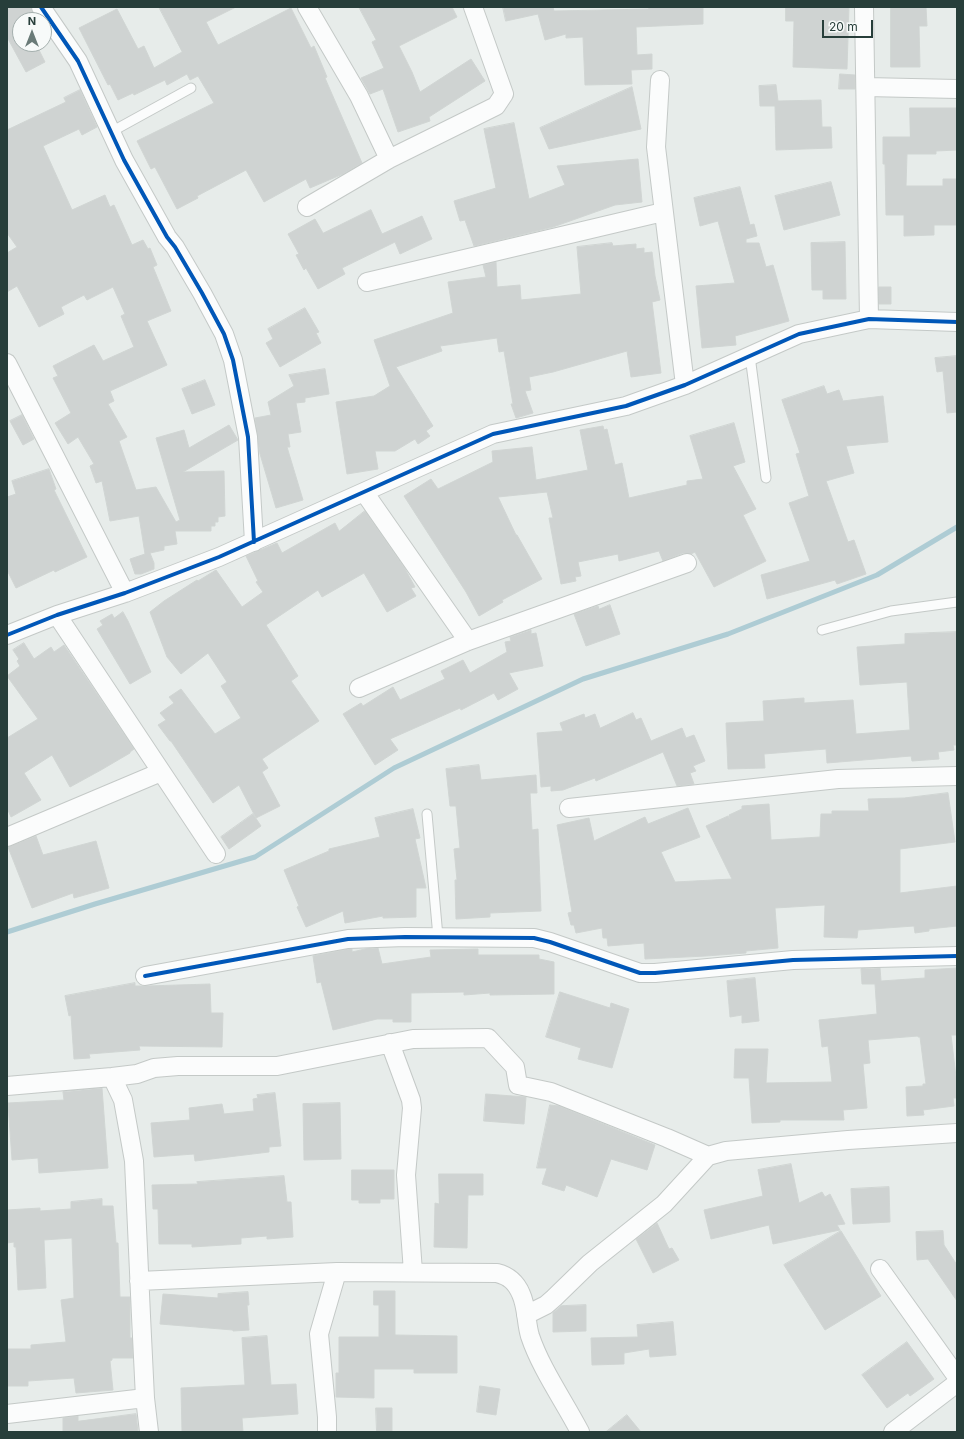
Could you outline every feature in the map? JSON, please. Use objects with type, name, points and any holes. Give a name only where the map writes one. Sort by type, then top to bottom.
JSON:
[{"type":"street","points":[[41,7],[78,61],[124,160],[202,293],[224,334],[233,360],[248,437],[254,542]]},
{"type":"street","points":[[307,7],[359,96],[389,159]]},
{"type":"street","points":[[307,207],[389,159],[496,106],[504,94],[473,7]]},
{"type":"street","points":[[864,7],[869,319]]},
{"type":"street","points":[[660,80],[656,147],[685,385]]},
{"type":"street","points":[[866,87],[957,89]]},
{"type":"street","points":[[367,282],[663,212]]},
{"type":"street","points":[[7,635],[57,615],[125,593],[219,557],[494,434],[626,406],[685,385],[799,334],[869,319],[957,322]]},
{"type":"street","points":[[7,364],[125,593]]},
{"type":"street","points":[[364,492],[468,641]]},
{"type":"street","points":[[359,688],[468,641],[687,563]]},
{"type":"street","points":[[57,615],[216,854]]},
{"type":"street","points":[[7,837],[161,772]]},
{"type":"street","points":[[569,808],[838,779],[957,776]]},
{"type":"street","points":[[145,976],[348,939],[405,937],[534,938],[550,942],[640,973],[655,973],[793,960],[957,956]]},
{"type":"street","points":[[7,1086],[137,1074],[154,1068],[277,1066],[413,1039],[488,1038],[515,1067],[518,1085],[551,1092],[708,1156]]},
{"type":"street","points":[[390,1043],[411,1100],[412,1108],[406,1175],[412,1272]]},
{"type":"street","points":[[112,1077],[123,1100],[134,1161],[145,1398],[149,1432]]},
{"type":"street","points":[[526,1315],[550,1302],[590,1263],[664,1204],[708,1156],[726,1152],[848,1140],[957,1133]]},
{"type":"street","points":[[880,1269],[957,1377]]},
{"type":"street","points":[[140,1281],[337,1272],[497,1273],[506,1276],[512,1279],[521,1294],[530,1335],[539,1358],[580,1432]]},
{"type":"street","points":[[327,1432],[327,1417],[319,1334],[337,1272]]},
{"type":"street","points":[[893,1432],[957,1383]]},
{"type":"street","points":[[7,1414],[145,1398]]},
{"type":"lane","points":[[111,132],[191,88]]},
{"type":"lane","points":[[750,356],[766,478]]},
{"type":"lane","points":[[822,630],[891,611],[957,602]]},
{"type":"lane","points":[[427,814],[438,937]]},
{"type":"building","points":[[7,7],[30,7],[33,12],[12,12],[12,46],[7,37]]},
{"type":"building","points":[[159,7],[236,7],[206,22],[218,45],[291,8],[311,48],[314,46],[327,77],[325,78],[362,163],[343,174],[310,188],[306,179],[264,202],[246,170],[197,196],[198,198],[177,209],[155,167],[151,169],[137,141],[214,103],[198,76],[190,80],[187,74],[167,85],[165,80],[134,95],[133,93],[118,100],[110,84],[108,85],[79,28],[117,9],[138,49],[144,46],[154,68],[182,52]]},
{"type":"building","points":[[359,7],[452,7],[457,17],[399,46],[420,92],[471,59],[485,81],[429,117],[430,121],[398,132],[383,89],[370,94],[361,78],[384,68],[372,42],[376,40]]},
{"type":"building","points":[[503,7],[553,7],[554,11],[649,9],[648,7],[703,7],[703,24],[636,27],[637,55],[652,54],[652,69],[631,70],[632,84],[585,85],[583,37],[566,38],[566,34],[545,40],[538,14],[506,21]]},
{"type":"building","points":[[786,7],[849,7],[847,69],[793,67],[794,21],[786,21]]},
{"type":"building","points":[[891,7],[926,7],[927,26],[919,26],[920,67],[891,67]]},
{"type":"building","points":[[15,52],[40,52],[45,62],[26,72]]},
{"type":"building","points":[[840,74],[855,75],[855,89],[839,89]]},
{"type":"building","points":[[776,85],[778,101],[821,100],[822,127],[831,127],[832,148],[776,150],[775,106],[760,106],[759,86]]},
{"type":"building","points":[[632,87],[641,129],[549,149],[540,128]]},
{"type":"building","points":[[80,90],[97,127],[82,135],[79,129],[43,146],[72,210],[105,195],[110,207],[114,205],[132,245],[143,240],[148,249],[150,248],[157,265],[153,267],[171,311],[147,321],[167,365],[110,391],[114,401],[108,404],[127,437],[119,441],[136,490],[156,487],[176,522],[180,520],[156,438],[184,430],[189,448],[229,425],[238,440],[183,472],[224,471],[225,516],[218,517],[218,522],[215,522],[215,526],[211,526],[211,531],[175,531],[177,544],[164,546],[164,550],[150,553],[154,563],[154,569],[141,574],[135,574],[130,559],[145,554],[139,516],[110,521],[102,481],[96,483],[90,466],[94,464],[78,437],[68,444],[55,423],[71,413],[53,378],[58,376],[53,366],[94,345],[103,361],[134,347],[121,316],[125,314],[113,287],[87,300],[84,295],[61,307],[64,314],[39,327],[17,286],[7,292],[7,253],[17,247],[7,233],[7,130],[66,102],[64,98]]},
{"type":"building","points":[[910,108],[957,108],[957,150],[936,151],[936,154],[907,154],[906,186],[943,186],[943,179],[957,179],[957,225],[934,225],[934,235],[904,236],[904,215],[886,215],[883,137],[910,137]]},
{"type":"building","points":[[514,123],[529,199],[565,185],[557,166],[638,159],[642,202],[615,205],[553,227],[474,246],[465,220],[460,221],[454,201],[496,188],[484,129]]},
{"type":"building","points":[[831,182],[840,215],[784,230],[775,196]]},
{"type":"building","points":[[740,187],[750,225],[754,224],[757,236],[746,239],[746,243],[759,243],[766,267],[773,265],[789,321],[735,336],[736,345],[702,348],[696,286],[735,283],[718,221],[700,226],[694,198]]},
{"type":"building","points":[[371,210],[382,234],[422,216],[432,239],[400,254],[395,242],[342,268],[345,274],[318,289],[306,268],[304,270],[296,255],[299,254],[288,234],[315,219],[323,233]]},
{"type":"building","points":[[845,242],[846,299],[823,299],[823,290],[812,290],[811,243]]},
{"type":"building","points":[[612,243],[613,246],[636,244],[636,249],[644,248],[644,253],[652,252],[660,300],[652,302],[661,373],[631,377],[627,351],[553,372],[529,377],[531,390],[525,391],[533,413],[516,418],[511,404],[513,404],[504,351],[499,352],[497,338],[440,346],[442,351],[396,367],[433,426],[426,431],[430,436],[418,444],[415,439],[395,451],[375,451],[378,469],[347,474],[336,402],[374,396],[390,386],[374,340],[453,313],[448,282],[486,277],[483,265],[496,262],[497,287],[520,285],[521,300],[581,294],[577,247]]},
{"type":"building","points":[[879,287],[891,287],[891,304],[879,304]]},
{"type":"building","points":[[305,308],[319,332],[316,333],[321,343],[280,367],[266,343],[273,339],[268,329]]},
{"type":"building","points":[[957,356],[957,412],[947,413],[943,371],[937,372],[935,358]]},
{"type":"building","points":[[325,369],[329,394],[305,398],[305,402],[296,403],[301,432],[288,434],[290,447],[287,447],[303,500],[276,508],[260,454],[255,418],[271,415],[268,402],[294,386],[289,375]]},
{"type":"building","points":[[205,380],[215,405],[192,414],[182,389]]},
{"type":"building","points":[[824,386],[827,394],[839,390],[843,401],[883,396],[888,442],[846,446],[854,473],[826,481],[848,542],[854,540],[866,574],[837,584],[835,580],[767,599],[761,575],[810,561],[789,503],[809,496],[796,454],[800,453],[782,400]]},
{"type":"building","points":[[22,415],[34,439],[23,445],[10,421]]},
{"type":"building","points":[[734,423],[745,462],[733,466],[756,509],[743,515],[766,561],[714,587],[695,552],[691,554],[683,553],[663,561],[659,551],[619,561],[618,554],[578,562],[581,576],[575,577],[576,581],[561,584],[549,518],[553,518],[547,492],[498,497],[516,535],[542,579],[502,600],[503,602],[479,616],[466,592],[404,496],[431,479],[438,489],[493,462],[492,451],[532,447],[536,480],[588,470],[580,430],[603,426],[604,430],[607,429],[615,465],[622,463],[629,498],[687,485],[687,481],[703,479],[690,436]]},
{"type":"building","points":[[49,469],[56,489],[54,490],[87,557],[55,572],[54,570],[16,588],[7,570],[7,497],[16,494],[12,481]]},
{"type":"building","points":[[365,511],[404,567],[415,587],[411,588],[416,596],[387,612],[364,573],[322,597],[318,590],[266,625],[298,676],[291,681],[319,721],[262,759],[268,768],[262,772],[280,806],[256,818],[239,785],[213,803],[171,741],[158,725],[166,720],[160,713],[174,703],[169,697],[181,689],[215,734],[241,718],[221,686],[227,682],[208,653],[181,674],[167,657],[150,612],[164,601],[197,580],[198,581],[216,570],[242,607],[263,592],[256,582],[258,581],[246,556],[277,543],[282,553],[335,523],[339,531]]},
{"type":"building","points":[[610,605],[620,634],[586,646],[574,614],[598,606],[599,609]]},
{"type":"building","points":[[123,612],[151,672],[130,684],[97,629],[103,625],[100,621],[112,614],[114,618]]},
{"type":"building","points":[[531,630],[531,634],[536,633],[543,666],[509,673],[518,689],[498,700],[494,693],[461,710],[460,708],[390,739],[398,750],[375,765],[343,714],[361,703],[363,706],[393,687],[400,700],[445,679],[441,671],[463,660],[470,673],[507,652],[505,642],[511,641],[510,637]]},
{"type":"building","points":[[957,632],[957,745],[953,745],[954,750],[938,752],[939,759],[912,761],[911,756],[827,763],[826,749],[764,754],[765,768],[728,769],[726,723],[764,721],[763,701],[804,698],[804,703],[853,700],[856,734],[910,730],[907,682],[860,685],[857,647],[905,644],[905,634]]},
{"type":"building","points":[[24,643],[34,659],[51,647],[54,652],[64,645],[134,749],[130,753],[70,787],[52,755],[24,773],[41,800],[11,817],[7,808],[7,738],[38,719],[7,676],[20,666],[17,661],[19,659],[13,650]]},
{"type":"building","points":[[633,713],[636,720],[641,718],[651,741],[682,728],[686,738],[694,735],[705,761],[693,766],[696,771],[690,773],[694,784],[677,786],[663,752],[596,781],[595,778],[563,790],[551,791],[551,786],[541,787],[537,733],[563,731],[560,723],[584,714],[585,718],[595,714],[600,728]]},
{"type":"building","points":[[479,765],[481,780],[536,775],[537,793],[530,793],[532,830],[538,829],[541,911],[490,913],[490,917],[456,919],[455,880],[457,880],[454,849],[460,848],[456,806],[450,806],[446,769]]},
{"type":"building","points":[[948,793],[955,842],[900,849],[900,893],[957,886],[957,926],[929,929],[929,931],[915,933],[914,926],[858,930],[857,938],[824,937],[825,905],[775,908],[778,948],[746,951],[746,953],[645,959],[644,943],[608,946],[607,938],[603,938],[602,928],[576,933],[574,925],[571,925],[568,913],[572,912],[557,825],[589,818],[594,841],[645,817],[648,824],[688,808],[700,837],[661,852],[675,882],[732,879],[706,826],[728,816],[730,819],[729,815],[742,809],[742,806],[769,804],[771,840],[820,837],[821,814],[832,814],[832,811],[869,811],[868,799],[904,798]]},
{"type":"building","points":[[413,809],[420,838],[415,839],[426,888],[416,888],[416,917],[383,918],[383,916],[345,923],[343,911],[306,927],[284,870],[329,851],[329,849],[380,837],[375,818]]},
{"type":"building","points":[[253,814],[261,826],[229,849],[221,837]]},
{"type":"building","points":[[36,836],[43,855],[96,841],[109,888],[74,898],[73,893],[32,908],[8,847]]},
{"type":"building","points":[[378,948],[382,964],[431,957],[430,950],[478,949],[478,955],[539,955],[539,959],[554,962],[554,994],[490,995],[490,993],[464,995],[464,992],[411,993],[411,1022],[393,1022],[393,1019],[377,1019],[333,1030],[321,982],[317,983],[313,956],[349,949],[352,949],[352,952]]},
{"type":"building","points":[[880,968],[881,981],[925,978],[925,970],[957,968],[957,1035],[951,1035],[957,1085],[957,1098],[953,1098],[954,1106],[923,1110],[924,1115],[907,1116],[906,1087],[923,1086],[923,1084],[926,1084],[920,1037],[868,1040],[870,1063],[863,1064],[867,1108],[843,1110],[844,1120],[780,1120],[780,1122],[752,1123],[749,1078],[734,1078],[735,1049],[768,1049],[766,1083],[832,1082],[828,1046],[822,1047],[819,1020],[877,1014],[875,984],[862,984],[861,969]]},
{"type":"building","points":[[755,978],[759,1021],[742,1023],[742,1015],[730,1017],[727,981]]},
{"type":"building","points":[[135,983],[135,986],[210,984],[211,1013],[223,1013],[222,1047],[139,1046],[140,1050],[89,1054],[90,1058],[74,1059],[71,1015],[69,1016],[65,996]]},
{"type":"building","points":[[560,992],[610,1008],[611,1003],[629,1009],[612,1068],[578,1059],[581,1048],[546,1037]]},
{"type":"building","points":[[102,1088],[108,1168],[39,1173],[38,1158],[12,1160],[8,1103],[64,1100],[63,1092]]},
{"type":"building","points":[[275,1093],[281,1146],[269,1147],[269,1152],[195,1161],[194,1154],[154,1157],[151,1123],[190,1120],[189,1108],[222,1104],[224,1114],[254,1111],[253,1099],[258,1098],[257,1095]]},
{"type":"building","points":[[486,1094],[526,1097],[524,1124],[484,1121]]},
{"type":"building","points":[[340,1103],[341,1159],[304,1160],[303,1104]]},
{"type":"building","points":[[550,1105],[559,1106],[655,1145],[647,1170],[611,1159],[597,1197],[566,1185],[564,1191],[542,1184],[547,1168],[537,1168]]},
{"type":"building","points":[[791,1164],[799,1203],[822,1192],[825,1197],[830,1194],[845,1224],[837,1225],[840,1230],[773,1244],[769,1225],[711,1239],[704,1210],[763,1196],[758,1170]]},
{"type":"building","points":[[352,1170],[394,1170],[394,1199],[380,1199],[380,1203],[359,1203],[359,1200],[352,1200]]},
{"type":"building","points":[[439,1174],[483,1174],[483,1195],[468,1195],[467,1248],[434,1247],[435,1203],[439,1204]]},
{"type":"building","points":[[284,1176],[287,1202],[291,1202],[293,1237],[267,1239],[267,1236],[241,1238],[241,1244],[192,1247],[192,1244],[159,1244],[158,1209],[153,1209],[152,1185],[198,1184],[197,1182]]},
{"type":"building","points":[[889,1187],[890,1222],[853,1224],[851,1189]]},
{"type":"building","points":[[102,1199],[102,1206],[113,1206],[116,1243],[118,1243],[120,1297],[130,1297],[130,1338],[132,1338],[133,1358],[112,1358],[110,1361],[113,1390],[76,1393],[74,1378],[28,1381],[28,1386],[7,1386],[7,1349],[31,1349],[31,1345],[66,1342],[61,1300],[74,1298],[72,1238],[44,1240],[46,1288],[18,1290],[16,1247],[14,1247],[14,1242],[7,1243],[7,1210],[40,1208],[40,1211],[71,1209],[71,1202]]},
{"type":"building","points":[[657,1223],[669,1249],[672,1248],[679,1260],[653,1273],[636,1239]]},
{"type":"building","points":[[841,1231],[881,1296],[825,1330],[784,1265]]},
{"type":"building","points":[[943,1231],[944,1245],[957,1265],[957,1301],[928,1259],[917,1260],[916,1232]]},
{"type":"building","points":[[374,1291],[395,1291],[395,1335],[457,1336],[457,1373],[414,1373],[414,1369],[374,1369],[374,1398],[336,1397],[336,1373],[339,1373],[339,1337],[379,1337],[379,1305],[374,1305]]},
{"type":"building","points":[[248,1292],[249,1305],[247,1305],[249,1330],[233,1331],[160,1324],[163,1294],[218,1298],[218,1294]]},
{"type":"building","points":[[586,1305],[586,1331],[553,1332],[553,1313],[561,1306]]},
{"type":"building","points":[[673,1322],[676,1355],[650,1357],[649,1349],[624,1353],[624,1364],[592,1365],[591,1338],[638,1337],[637,1325]]},
{"type":"building","points":[[267,1336],[271,1385],[296,1384],[298,1414],[242,1418],[243,1432],[182,1432],[181,1388],[245,1385],[242,1338]]},
{"type":"building","points":[[907,1342],[934,1379],[910,1396],[908,1393],[887,1408],[862,1375]]},
{"type":"building","points":[[480,1386],[500,1389],[496,1415],[477,1412]]},
{"type":"building","points":[[376,1408],[392,1408],[392,1432],[377,1432]]},
{"type":"building","points":[[136,1414],[138,1432],[63,1432],[63,1418],[78,1416],[78,1421]]},
{"type":"building","points":[[627,1415],[641,1432],[606,1432]]},
{"type":"waterway","points":[[7,932],[95,904],[255,857],[394,768],[583,679],[728,634],[877,575],[957,527]]},
{"type":"cycle path","points":[[41,7],[78,61],[124,160],[167,237],[175,247],[202,293],[224,334],[233,360],[248,437],[254,542]]},
{"type":"cycle path","points":[[7,635],[57,615],[125,593],[219,557],[493,434],[626,406],[685,385],[799,334],[869,319],[957,322]]},
{"type":"cycle path","points":[[145,976],[348,939],[405,937],[534,938],[550,942],[640,973],[655,973],[793,960],[957,956]]}]
